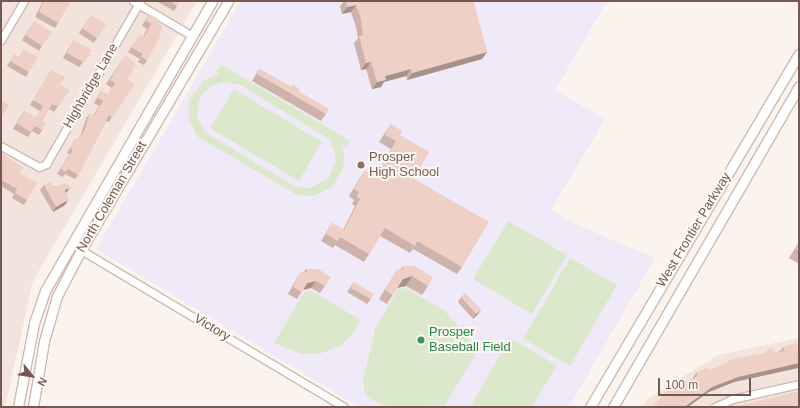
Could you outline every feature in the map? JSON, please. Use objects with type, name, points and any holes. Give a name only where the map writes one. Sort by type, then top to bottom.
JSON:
[{"type":"street","points":[[1,40],[24,1]]},
{"type":"street","name":"North Coleman Street","points":[[18,407],[34,323],[46,289],[191,35],[212,1]]},
{"type":"street","name":"North Coleman Street","points":[[33,407],[51,314],[56,296],[81,250],[228,1]]},
{"type":"street","points":[[137,2],[204,42]]},
{"type":"street","name":"Highbridge Lane","points":[[1,146],[39,168],[46,164],[137,2]]},
{"type":"street","name":"West Frontier Parkway","points":[[590,407],[799,54]]},
{"type":"street","name":"West Frontier Parkway","points":[[613,407],[799,86]]},
{"type":"street","points":[[71,244],[81,250]]},
{"type":"street","name":"Victory","points":[[81,250],[344,407]]},
{"type":"street","points":[[715,407],[732,398],[799,384]]},
{"type":"shaded area","points":[[1,1],[197,1],[33,281],[5,407],[1,407]]},
{"type":"shaded area","name":"Prosper High School","points":[[241,1],[607,1],[555,90],[605,119],[551,210],[578,225],[655,258],[569,407],[359,407],[96,249]]},
{"type":"shaded area","points":[[799,338],[799,407],[642,407],[648,399],[718,355]]},
{"type":"green space","points":[[221,64],[350,141],[346,148],[342,146],[344,157],[343,169],[332,187],[314,196],[297,195],[198,137],[189,120],[189,100],[203,81],[219,74],[216,72]],"holes":[[[224,82],[240,85],[329,139],[334,150],[336,161],[328,179],[309,188],[294,186],[205,132],[197,117],[199,99],[210,86]]]},
{"type":"green space","points":[[234,89],[322,142],[299,181],[210,128]]},
{"type":"green space","points":[[508,221],[567,255],[532,314],[473,279]]},
{"type":"green space","points":[[570,258],[617,285],[570,366],[523,339]]},
{"type":"green space","name":"Prosper Baseball Field","points":[[405,288],[444,310],[478,350],[445,405],[390,407],[370,399],[365,392],[363,382],[375,329],[398,289]]},
{"type":"green space","points":[[310,290],[361,320],[353,334],[340,346],[319,354],[302,354],[274,343],[305,291]]},
{"type":"green space","points":[[510,338],[557,365],[532,407],[470,407]]},
{"type":"building","points":[[44,1],[67,1],[70,3],[58,23],[39,12]]},
{"type":"building","points":[[169,1],[180,1],[177,6]]},
{"type":"building","points":[[346,1],[473,1],[487,52],[412,73],[411,69],[385,76],[386,80],[377,82],[371,62],[366,63],[359,36],[363,35],[361,19],[356,5],[347,7]]},
{"type":"building","points":[[149,14],[159,19],[157,23],[162,25],[159,39],[147,60],[141,57],[143,54],[131,47],[140,35],[144,37],[151,24],[146,21]]},
{"type":"building","points":[[91,15],[106,24],[97,38],[82,28]]},
{"type":"building","points":[[34,21],[52,32],[42,46],[25,35]]},
{"type":"building","points":[[74,40],[92,50],[83,62],[67,53]]},
{"type":"building","points":[[24,49],[38,57],[29,72],[10,61],[14,55],[19,57]]},
{"type":"building","points":[[125,55],[136,65],[127,80],[134,84],[112,118],[109,115],[78,175],[68,169],[66,172],[61,169],[73,150],[70,148],[75,139],[78,140],[85,129],[89,114],[94,116],[103,101],[98,98],[101,91],[108,95],[115,83],[110,80]]},
{"type":"building","points":[[259,69],[291,87],[292,84],[300,89],[298,91],[329,109],[326,114],[257,74]]},
{"type":"building","points":[[51,70],[65,77],[60,85],[69,90],[58,107],[52,104],[42,121],[46,123],[42,130],[35,126],[31,132],[17,124],[24,111],[36,118],[43,106],[33,100]]},
{"type":"building","points":[[1,100],[9,105],[1,118]]},
{"type":"building","points":[[391,124],[402,131],[400,135],[429,152],[414,179],[489,222],[462,267],[417,241],[415,246],[385,228],[369,254],[340,237],[338,241],[326,234],[332,223],[344,230],[360,199],[357,196],[359,192],[354,189],[365,171],[370,174],[373,170],[376,172],[396,141],[385,135]]},
{"type":"building","points":[[1,153],[23,168],[20,173],[37,183],[27,200],[15,193],[17,189],[1,180]]},
{"type":"building","points":[[51,181],[54,187],[67,183],[70,188],[65,190],[68,200],[56,207],[44,185]]},
{"type":"building","points":[[403,266],[414,266],[433,277],[428,286],[412,276],[403,279],[393,295],[385,290],[397,270],[403,269]]},
{"type":"building","points":[[306,269],[318,269],[331,277],[325,286],[316,281],[307,283],[302,292],[293,287],[300,273],[307,272]]},
{"type":"building","points":[[354,282],[374,294],[371,299],[351,288]]},
{"type":"building","points":[[465,293],[481,310],[476,314],[461,297]]},
{"type":"building","points":[[797,343],[799,363],[738,377],[712,387],[684,407],[652,407],[666,392],[685,380],[688,381],[697,376],[697,372],[706,368],[711,370],[733,359],[767,353],[769,349],[773,348],[774,353],[784,351],[783,347]]},
{"type":"building","points":[[799,391],[799,407],[734,407]]},
{"type":"place","name":"Prosper High School","points":[[361,165]]},
{"type":"place","name":"Prosper Baseball Field","points":[[421,340]]}]
